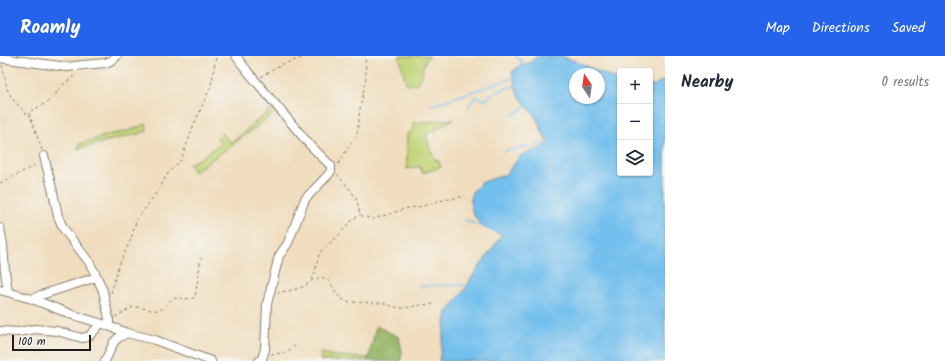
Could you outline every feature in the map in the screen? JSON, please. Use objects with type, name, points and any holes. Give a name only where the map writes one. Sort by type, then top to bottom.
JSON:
[{"type":"street","points":[[0,60],[17,60],[67,67],[106,63],[117,56]]},
{"type":"street","points":[[236,56],[308,144],[331,166],[331,171],[329,174],[306,199],[288,243],[279,256],[267,304],[266,350],[261,359]]},
{"type":"street","points":[[44,156],[58,216],[63,228],[89,262],[97,277],[103,291],[109,323]]},
{"type":"street","points":[[0,228],[5,271],[4,291],[32,299],[73,315],[100,323],[109,323],[127,333],[155,340],[211,361]]},
{"type":"street","points":[[32,299],[97,277]]},
{"type":"street","points":[[0,331],[18,332],[35,329],[57,331],[82,338],[87,337],[100,323]]},
{"type":"street","points":[[105,361],[114,342],[127,333]]},
{"type":"path","points":[[110,297],[118,267],[131,240],[136,221],[159,189],[168,173],[181,160],[192,129],[210,88],[216,56]]},
{"type":"path","points":[[256,81],[283,64],[305,56]]},
{"type":"path","points":[[366,56],[366,77],[357,135],[339,163],[331,166],[356,198],[360,214],[374,219],[404,209],[465,196]]},
{"type":"path","points":[[0,60],[3,66],[4,78],[9,93],[30,118]]},
{"type":"path","points":[[0,183],[40,162],[44,156],[29,113],[52,99],[60,87],[72,78],[83,65]]},
{"type":"path","points":[[269,294],[303,287],[311,280],[315,273],[319,255],[322,250],[360,214]]},
{"type":"path","points":[[109,323],[133,307],[158,310],[162,309],[174,298],[192,299],[195,297],[201,258]]},
{"type":"path","points":[[311,280],[325,278],[332,285],[340,298],[348,302],[382,303],[399,308],[433,304]]},
{"type":"path","points":[[261,359],[284,353],[295,346]]},
{"type":"green space","points":[[399,56],[430,56],[424,63],[420,80],[415,84],[411,85],[406,83]]},
{"type":"green space","points":[[269,98],[278,110],[194,172],[189,164],[202,157],[221,143],[217,138],[222,133],[230,142],[238,138],[249,127],[272,109],[266,101]]},
{"type":"green space","points":[[454,119],[426,134],[435,160],[439,161],[441,167],[422,173],[420,166],[407,169],[407,134],[413,131],[413,123]]},
{"type":"green space","points":[[146,124],[147,131],[78,149],[79,144],[112,134],[129,131]]},
{"type":"green space","points":[[376,326],[399,337],[402,352],[401,361],[368,361]]},
{"type":"green space","points":[[320,353],[335,356],[368,358],[368,361],[321,361]]},
{"type":"water","points":[[540,56],[562,56],[591,68],[569,68],[569,104],[605,104],[605,74],[617,80],[617,176],[653,176],[653,86],[665,79],[665,361],[439,361],[447,313],[502,235],[482,226],[473,214],[470,201],[472,192],[481,183],[506,174],[521,155],[548,145],[537,119],[518,95],[512,72],[516,68],[531,62],[536,57]]},
{"type":"waterway","points":[[516,56],[526,66]]},
{"type":"waterway","points":[[432,105],[510,79],[514,76]]},
{"type":"waterway","points":[[468,107],[475,97],[487,100],[490,95],[517,84]]},
{"type":"waterway","points":[[513,115],[527,106]]},
{"type":"waterway","points":[[505,151],[548,144]]},
{"type":"waterway","points":[[465,220],[495,232]]},
{"type":"waterway","points":[[419,286],[469,286]]}]
